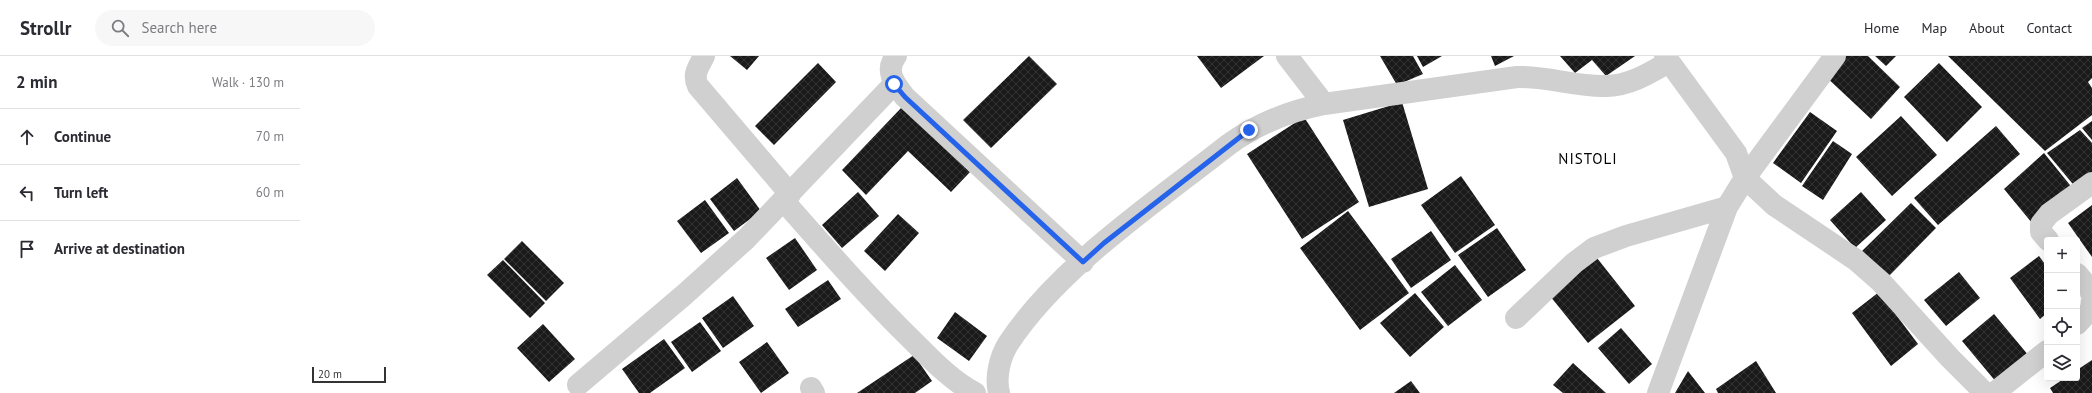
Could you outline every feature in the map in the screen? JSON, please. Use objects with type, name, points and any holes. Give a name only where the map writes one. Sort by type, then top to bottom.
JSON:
[{"type":"street","points":[[704,56],[697,68],[695,78],[698,86],[786,197],[868,296],[897,326],[954,378],[975,393]]},
{"type":"street","points":[[896,56],[893,60],[890,72],[894,84],[905,97],[1083,262]]},
{"type":"street","points":[[1287,56],[1324,104]]},
{"type":"street","points":[[1658,393],[1727,207],[1745,178],[1835,56]]},
{"type":"street","points":[[999,393],[998,367],[1008,344],[1041,303],[1104,243],[1249,130],[1301,108],[1517,77],[1535,76],[1585,85],[1607,86],[1643,76],[1667,59],[1720,129],[1736,153],[1745,178],[1774,204],[1856,260],[1871,273],[1985,393]]},
{"type":"street","points":[[578,385],[684,296],[746,239],[894,84]]},
{"type":"street","points":[[2045,237],[2041,232],[2041,224],[2049,214],[2092,183]]},
{"type":"street","points":[[1516,318],[1574,263],[1594,248],[1626,236],[1727,207]]},
{"type":"street","points":[[2080,278],[2089,288],[2092,295]]},
{"type":"street","points":[[2080,321],[2091,309],[2092,301]]},
{"type":"street","points":[[1994,393],[2044,353]]},
{"type":"building","points":[[730,56],[759,56],[747,70]]},
{"type":"building","points":[[1029,56],[1057,84],[991,148],[963,120]]},
{"type":"building","points":[[1197,56],[1264,56],[1221,88]]},
{"type":"building","points":[[1380,56],[1413,56],[1423,74],[1397,85]]},
{"type":"building","points":[[1417,56],[1442,56],[1423,67]]},
{"type":"building","points":[[1491,56],[1514,56],[1495,66]]},
{"type":"building","points":[[1560,56],[1635,56],[1606,76],[1592,60],[1575,73]]},
{"type":"building","points":[[1839,56],[1868,56],[1900,87],[1871,119],[1823,74]]},
{"type":"building","points":[[1875,56],[1896,56],[1886,66]]},
{"type":"building","points":[[1948,56],[2092,56],[2092,78],[2088,82],[2092,88],[2092,115],[2045,151]]},
{"type":"building","points":[[818,63],[836,82],[774,145],[755,126]]},
{"type":"building","points":[[1939,63],[1982,107],[1947,142],[1904,97]]},
{"type":"building","points":[[1402,102],[1428,189],[1369,207],[1343,120]]},
{"type":"building","points":[[902,107],[970,172],[951,192],[908,151],[866,195],[842,170]]},
{"type":"building","points":[[1810,112],[1837,131],[1801,183],[1773,163]]},
{"type":"building","points":[[1901,116],[1937,155],[1892,196],[1856,157]]},
{"type":"building","points":[[1304,117],[1359,202],[1302,239],[1247,154]]},
{"type":"building","points":[[2092,121],[2092,140],[2082,128]]},
{"type":"building","points":[[1996,126],[2020,154],[1938,225],[1914,198]]},
{"type":"building","points":[[2080,130],[2092,143],[2092,178],[2077,189],[2047,153]]},
{"type":"building","points":[[1833,141],[1852,154],[1823,200],[1802,186]]},
{"type":"building","points":[[2044,153],[2074,190],[2032,223],[2004,189]]},
{"type":"building","points":[[1461,176],[1495,225],[1455,253],[1421,205]]},
{"type":"building","points":[[737,178],[761,211],[734,231],[710,199]]},
{"type":"building","points":[[858,192],[879,216],[842,248],[822,225]]},
{"type":"building","points":[[1861,192],[1886,220],[1855,248],[1830,220]]},
{"type":"building","points":[[705,200],[729,233],[701,253],[677,221]]},
{"type":"building","points":[[1911,203],[1936,228],[1888,277],[1862,251]]},
{"type":"building","points":[[2092,205],[2092,257],[2080,240],[2080,237],[2078,237],[2068,223]]},
{"type":"building","points":[[1348,211],[1409,293],[1360,330],[1300,248]]},
{"type":"building","points":[[898,214],[919,233],[885,271],[864,251]]},
{"type":"building","points":[[1497,228],[1526,270],[1488,297],[1458,255]]},
{"type":"building","points":[[1431,231],[1451,260],[1411,288],[1391,259]]},
{"type":"building","points":[[795,238],[817,270],[789,290],[766,258]]},
{"type":"building","points":[[522,241],[564,283],[546,301],[504,259]]},
{"type":"building","points":[[2039,256],[2044,263],[2044,316],[2040,319],[2010,278]]},
{"type":"building","points":[[1597,258],[1635,306],[1588,343],[1550,296]]},
{"type":"building","points":[[503,260],[545,303],[530,318],[487,275]]},
{"type":"building","points":[[1455,265],[1482,300],[1448,326],[1421,292]]},
{"type":"building","points":[[1959,272],[1980,298],[1946,326],[1924,300]]},
{"type":"building","points":[[828,280],[841,299],[798,327],[785,309]]},
{"type":"building","points":[[1879,292],[1918,344],[1891,366],[1852,313]]},
{"type":"building","points":[[1415,293],[1444,327],[1410,357],[1380,323]]},
{"type":"building","points":[[733,296],[754,326],[723,348],[702,318]]},
{"type":"building","points":[[955,312],[987,336],[969,361],[937,338]]},
{"type":"building","points":[[1994,314],[2029,356],[1997,383],[1962,341]]},
{"type":"building","points":[[700,322],[721,351],[692,372],[671,342]]},
{"type":"building","points":[[543,324],[575,359],[549,382],[517,348]]},
{"type":"building","points":[[1621,328],[1652,364],[1629,384],[1598,348]]},
{"type":"building","points":[[664,339],[685,368],[650,393],[639,393],[622,369]]},
{"type":"building","points":[[767,342],[789,373],[761,393],[739,362]]},
{"type":"building","points":[[914,355],[932,381],[915,393],[857,393]]},
{"type":"building","points":[[2092,360],[2092,393],[2053,393],[2050,388],[2060,381],[2080,381],[2080,368]]},
{"type":"building","points":[[1756,361],[1776,393],[1718,393],[1716,389]]},
{"type":"building","points":[[1573,363],[1606,393],[1563,393],[1553,385]]},
{"type":"building","points":[[1688,371],[1705,393],[1675,393]]},
{"type":"building","points":[[1411,381],[1420,393],[1394,393]]},
{"type":"district","name":"NISTOLI","points":[[1588,158]]},
{"type":"route","points":[[894,84],[905,97],[1083,262],[1104,243],[1249,130]]}]
